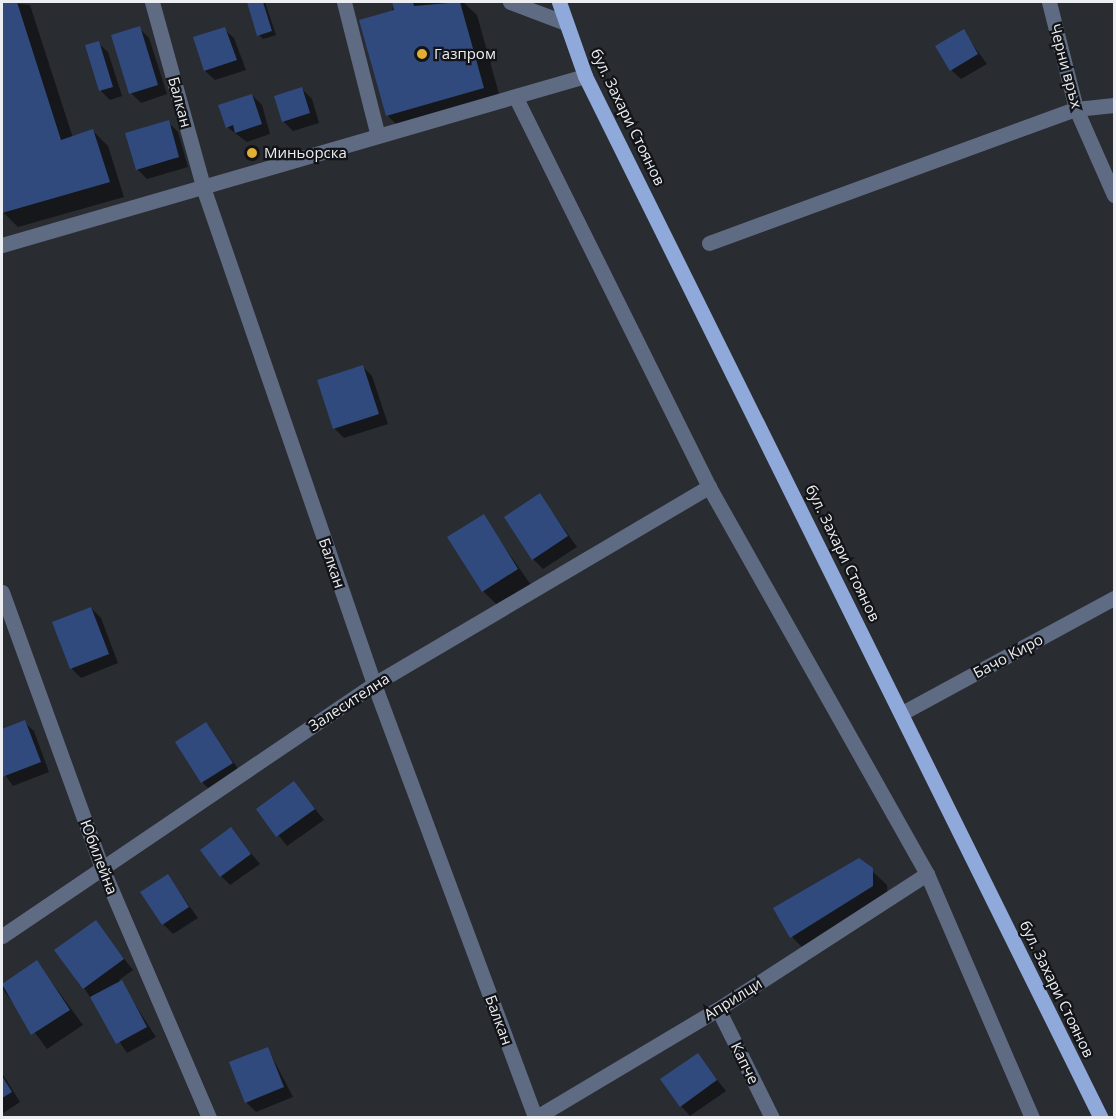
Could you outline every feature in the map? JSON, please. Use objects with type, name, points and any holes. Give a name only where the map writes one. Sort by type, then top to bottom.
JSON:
[{"type":"main road","name":"бул. Захари Стоянов","points":[[559,2],[585,76],[1101,1118]]},
{"type":"street","name":"Балкан","points":[[152,2],[204,190],[374,684],[535,1118]]},
{"type":"street","points":[[510,2],[567,23]]},
{"type":"street","name":"Черни връх","points":[[1049,2],[1076,109],[1114,195]]},
{"type":"street","points":[[342,3],[378,136]]},
{"type":"street","points":[[2,245],[204,190],[378,136],[516,98],[585,76]]},
{"type":"street","points":[[516,98],[709,487],[927,874],[1032,1118]]},
{"type":"street","points":[[710,243],[1076,109],[1114,105]]},
{"type":"street","name":"Залесителна","points":[[2,936],[374,684],[709,487]]},
{"type":"street","name":"Юбилейна","points":[[2,592],[102,868],[209,1118]]},
{"type":"street","name":"Бачо Киро","points":[[902,713],[1114,598]]},
{"type":"street","name":"Априлци","points":[[535,1118],[718,1009],[927,874]]},
{"type":"street","name":"Капче","points":[[718,1009],[772,1118]]},
{"type":"building","points":[[2,2],[17,2],[61,140],[93,129],[110,182],[2,213]]},
{"type":"building","points":[[247,2],[263,2],[272,31],[257,36]]},
{"type":"building","name":"Газпром","points":[[392,2],[413,2],[414,6],[460,2],[484,88],[386,116],[359,20],[394,10]]},
{"type":"building","points":[[140,26],[158,85],[129,94],[111,35]]},
{"type":"building","points":[[225,27],[237,60],[204,71],[193,37]]},
{"type":"building","points":[[964,29],[978,54],[950,71],[935,46]]},
{"type":"building","points":[[99,41],[113,87],[99,91],[85,45]]},
{"type":"building","points":[[302,87],[310,113],[282,122],[274,96]]},
{"type":"building","points":[[252,94],[262,124],[235,133],[233,125],[226,128],[218,105]]},
{"type":"building","points":[[169,120],[179,157],[136,170],[125,133]]},
{"type":"building","points":[[363,365],[379,414],[333,429],[317,380]]},
{"type":"building","points":[[540,493],[568,536],[532,560],[504,517]]},
{"type":"building","points":[[484,514],[518,569],[482,592],[447,537]]},
{"type":"building","points":[[91,607],[109,654],[70,669],[52,622]]},
{"type":"building","points":[[25,720],[41,762],[2,777],[2,729]]},
{"type":"building","points":[[206,722],[233,763],[201,783],[175,742]]},
{"type":"building","points":[[294,781],[315,809],[276,837],[256,809]]},
{"type":"building","points":[[231,827],[251,854],[220,877],[200,850]]},
{"type":"building","points":[[859,858],[873,868],[873,886],[790,938],[773,908]]},
{"type":"building","points":[[168,874],[189,907],[162,925],[140,892]]},
{"type":"building","points":[[96,920],[124,959],[83,989],[54,950]]},
{"type":"building","points":[[37,960],[70,1010],[31,1035],[2,984]]},
{"type":"building","points":[[122,980],[147,1027],[116,1044],[90,997]]},
{"type":"building","points":[[268,1047],[284,1087],[245,1103],[229,1062]]},
{"type":"building","points":[[698,1053],[717,1080],[680,1107],[660,1079]]},
{"type":"building","points":[[2,1076],[12,1092],[2,1098]]},
{"type":"place","name":"Газпром","points":[[422,54]]},
{"type":"place","name":"Миньорска","points":[[252,153]]}]
